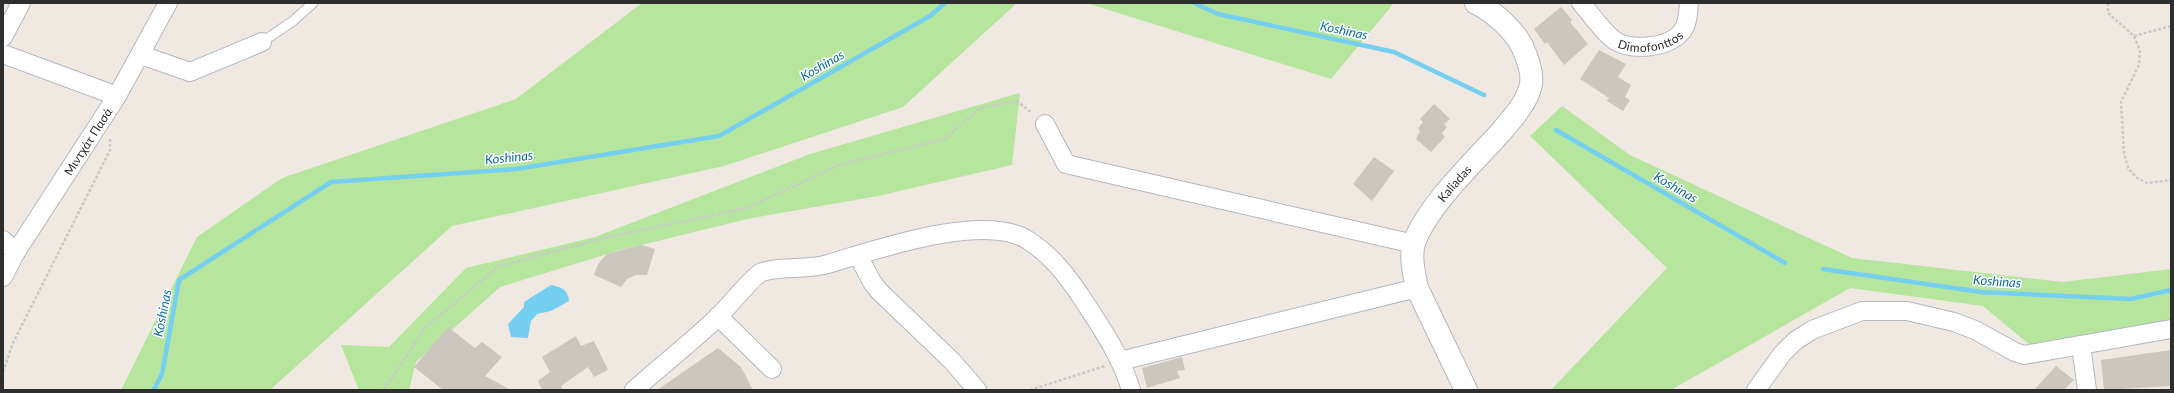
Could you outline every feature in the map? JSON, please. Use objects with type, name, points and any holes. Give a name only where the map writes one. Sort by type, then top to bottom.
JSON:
[{"type":"street","points":[[3,37],[20,3]]},
{"type":"street","name":"Μιντχάτ Πασά","points":[[3,277],[10,246],[117,96],[141,55],[168,3]]},
{"type":"street","name":"Kaliadas","points":[[1466,390],[1417,288],[1413,270],[1414,244],[1420,228],[1435,206],[1514,116],[1526,97],[1531,85],[1529,64],[1517,37],[1500,20],[1476,3]]},
{"type":"street","name":"Dimofonttos","points":[[1581,3],[1614,40],[1631,48],[1647,47],[1671,40],[1683,30],[1687,20],[1689,3]]},
{"type":"street","points":[[141,55],[190,72],[262,42]]},
{"type":"street","points":[[3,54],[117,96]]},
{"type":"street","points":[[1045,124],[1066,164],[1414,244]]},
{"type":"street","points":[[634,390],[718,316],[761,272],[825,264],[902,242],[970,231],[998,231],[1025,238],[1048,255],[1066,276],[1097,321],[1120,361],[1131,390]]},
{"type":"street","points":[[858,255],[872,282],[879,291],[952,361],[977,390]]},
{"type":"street","points":[[1120,361],[1417,288]]},
{"type":"street","points":[[1756,390],[1782,354],[1794,341],[1812,330],[1862,311],[1907,311],[1954,322],[1975,330],[2015,352],[2024,355],[2171,329]]},
{"type":"street","points":[[718,316],[772,369]]},
{"type":"street","points":[[2081,345],[2087,390]]},
{"type":"lane","points":[[262,42],[293,22],[313,3]]},
{"type":"path","points":[[2108,3],[2108,13],[2134,36],[2140,51],[2139,65],[2121,102],[2124,154],[2128,168],[2137,178],[2147,183],[2171,180]]},
{"type":"path","points":[[2134,36],[2171,26]]},
{"type":"path","points":[[384,390],[425,328],[499,266],[609,236],[746,208],[839,165],[945,139],[980,108],[1017,101],[1045,124]]},
{"type":"path","points":[[3,372],[13,344],[110,150],[110,136]]},
{"type":"path","points":[[1030,390],[1120,361]]},
{"type":"green space","points":[[642,3],[1017,3],[903,107],[724,166],[452,226],[270,390],[121,390],[197,237],[282,178],[516,99]]},
{"type":"green space","points":[[1086,3],[1394,3],[1331,79]]},
{"type":"green space","points":[[1020,93],[1012,165],[878,196],[747,219],[617,251],[500,287],[416,362],[409,390],[359,390],[341,345],[389,347],[466,268],[595,237],[810,154]]},
{"type":"green space","points":[[1562,106],[1630,155],[1852,258],[2063,282],[2171,269],[2171,320],[2030,345],[1983,306],[1850,288],[1671,390],[1551,390],[1667,268],[1530,136]]},
{"type":"water","points":[[551,285],[566,291],[569,301],[551,311],[537,314],[531,321],[528,338],[511,337],[508,324],[524,307],[524,302]]},
{"type":"building","points":[[1561,7],[1572,20],[1570,22],[1588,44],[1564,65],[1547,42],[1545,44],[1534,29]]},
{"type":"building","points":[[1599,50],[1626,64],[1618,77],[1631,85],[1625,97],[1630,100],[1623,111],[1607,101],[1609,98],[1580,79]]},
{"type":"building","points":[[1434,104],[1450,119],[1444,124],[1447,127],[1442,133],[1445,137],[1431,152],[1416,139],[1420,131],[1418,129],[1423,122],[1420,119]]},
{"type":"building","points":[[1374,157],[1394,171],[1372,201],[1353,184]]},
{"type":"building","points":[[641,245],[655,249],[647,275],[636,275],[627,279],[621,287],[594,275],[598,264],[607,254]]},
{"type":"building","points":[[448,327],[475,348],[482,342],[502,357],[485,376],[511,390],[443,390],[414,367]]},
{"type":"building","points":[[576,336],[581,346],[594,341],[608,370],[594,377],[588,367],[561,386],[563,390],[542,390],[538,381],[550,372],[542,357]]},
{"type":"building","points":[[718,348],[741,367],[753,390],[657,390]]},
{"type":"building","points":[[2171,350],[2171,386],[2104,390],[2101,360]]},
{"type":"building","points":[[1182,357],[1185,370],[1177,371],[1180,378],[1147,388],[1142,368]]},
{"type":"building","points":[[2056,366],[2074,380],[2064,390],[2034,390]]},
{"type":"waterway","name":"Koshinas","points":[[154,390],[162,374],[179,280],[331,182],[516,169],[719,136],[930,16],[945,3]]},
{"type":"waterway","name":"Koshinas","points":[[1194,3],[1218,14],[1394,52],[1484,95]]},
{"type":"waterway","name":"Koshinas","points":[[1556,130],[1785,263]]},
{"type":"waterway","name":"Koshinas","points":[[1823,269],[1981,292],[2131,299],[2171,290]]}]
